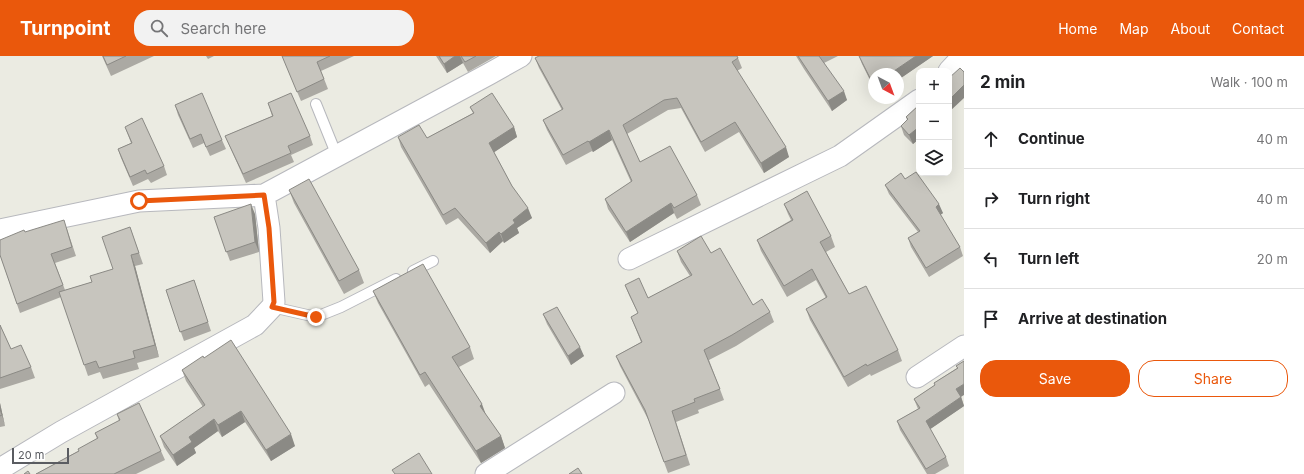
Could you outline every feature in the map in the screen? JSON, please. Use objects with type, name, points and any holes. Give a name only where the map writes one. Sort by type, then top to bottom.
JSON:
[{"type":"street","points":[[0,230],[139,201],[264,195],[521,56]]},
{"type":"street","points":[[951,68],[963,56]]},
{"type":"street","points":[[629,259],[840,156],[916,102]]},
{"type":"street","points":[[0,469],[61,432],[255,325],[272,307],[274,302],[269,228],[264,195]]},
{"type":"street","points":[[917,377],[964,346]]},
{"type":"street","points":[[486,474],[614,393]]},
{"type":"lane","points":[[316,104],[337,156]]},
{"type":"lane","points":[[272,307],[316,317],[341,307],[433,261]]},
{"type":"building","points":[[103,56],[126,56],[107,65]]},
{"type":"building","points":[[282,56],[330,56],[317,62],[324,79],[297,92]]},
{"type":"building","points":[[439,56],[455,56],[444,64]]},
{"type":"building","points":[[461,56],[476,56],[465,62]]},
{"type":"building","points":[[539,56],[737,56],[738,58],[732,62],[786,147],[761,163],[735,122],[701,142],[677,98],[664,100],[623,125],[640,162],[670,146],[697,195],[674,208],[671,203],[626,232],[605,199],[632,181],[609,130],[563,155],[543,120],[563,109],[535,58]]},
{"type":"building","points":[[798,56],[819,56],[844,91],[828,101]]},
{"type":"building","points":[[859,56],[916,56],[898,68],[868,68],[868,74]]},
{"type":"building","points":[[960,68],[964,72],[964,85],[952,97],[952,75]]},
{"type":"building","points":[[202,93],[222,140],[206,147],[201,134],[190,139],[175,105]]},
{"type":"building","points":[[291,93],[310,136],[288,146],[291,153],[243,174],[225,136],[273,116],[268,103]]},
{"type":"building","points":[[492,93],[514,127],[489,143],[512,186],[528,208],[513,220],[515,223],[501,234],[499,232],[486,243],[455,208],[443,215],[398,137],[419,125],[427,138],[474,113],[470,107]]},
{"type":"building","points":[[916,108],[916,129],[909,135],[901,126],[908,119],[906,117]]},
{"type":"building","points":[[142,118],[164,166],[147,174],[145,170],[130,177],[118,149],[132,143],[125,127]]},
{"type":"building","points":[[916,172],[916,176],[919,176],[939,204],[936,207],[960,247],[926,268],[908,238],[920,231],[885,185],[901,173],[905,179]]},
{"type":"building","points":[[309,179],[359,270],[339,281],[289,190]]},
{"type":"building","points":[[807,191],[831,236],[820,242],[849,294],[866,286],[898,350],[867,366],[866,364],[844,377],[806,309],[827,297],[812,269],[784,286],[757,240],[793,220],[784,204]]},
{"type":"building","points":[[251,204],[255,242],[226,252],[214,217]]},
{"type":"building","points":[[64,220],[72,247],[51,254],[63,285],[17,304],[0,255],[0,240],[24,230],[25,232]]},
{"type":"building","points":[[130,227],[139,253],[131,255],[155,345],[133,351],[135,358],[99,368],[96,361],[84,365],[59,292],[92,282],[90,276],[113,269],[102,237]]},
{"type":"building","points":[[701,236],[711,253],[720,248],[753,305],[762,299],[770,312],[704,350],[720,389],[694,399],[695,402],[672,411],[686,455],[664,462],[645,410],[616,356],[642,342],[631,317],[638,313],[625,285],[639,278],[648,298],[692,275],[677,251]]},
{"type":"building","points":[[423,264],[470,347],[452,357],[482,404],[480,406],[501,436],[476,451],[425,372],[420,375],[373,291]]},
{"type":"building","points":[[194,280],[208,322],[180,332],[166,290]]},
{"type":"building","points":[[557,307],[580,347],[568,356],[543,314]]},
{"type":"building","points":[[0,325],[11,349],[21,345],[31,367],[0,378]]},
{"type":"building","points":[[231,340],[291,434],[266,450],[241,411],[218,425],[214,419],[189,437],[192,442],[173,455],[160,436],[205,405],[182,370],[203,356],[204,358]]},
{"type":"building","points":[[964,361],[964,384],[956,389],[961,397],[926,421],[946,457],[926,469],[897,421],[920,408],[914,399],[935,385],[934,383],[958,368],[956,366]]},
{"type":"building","points":[[139,403],[161,451],[114,474],[36,474],[79,451],[78,449],[98,438],[95,433],[120,420],[117,414]]},
{"type":"building","points":[[419,453],[432,474],[395,474],[392,470]]},
{"type":"building","points":[[578,468],[582,474],[569,474]]},
{"type":"route","points":[[139,201],[264,195],[269,228],[274,302],[272,307],[316,317]]}]
